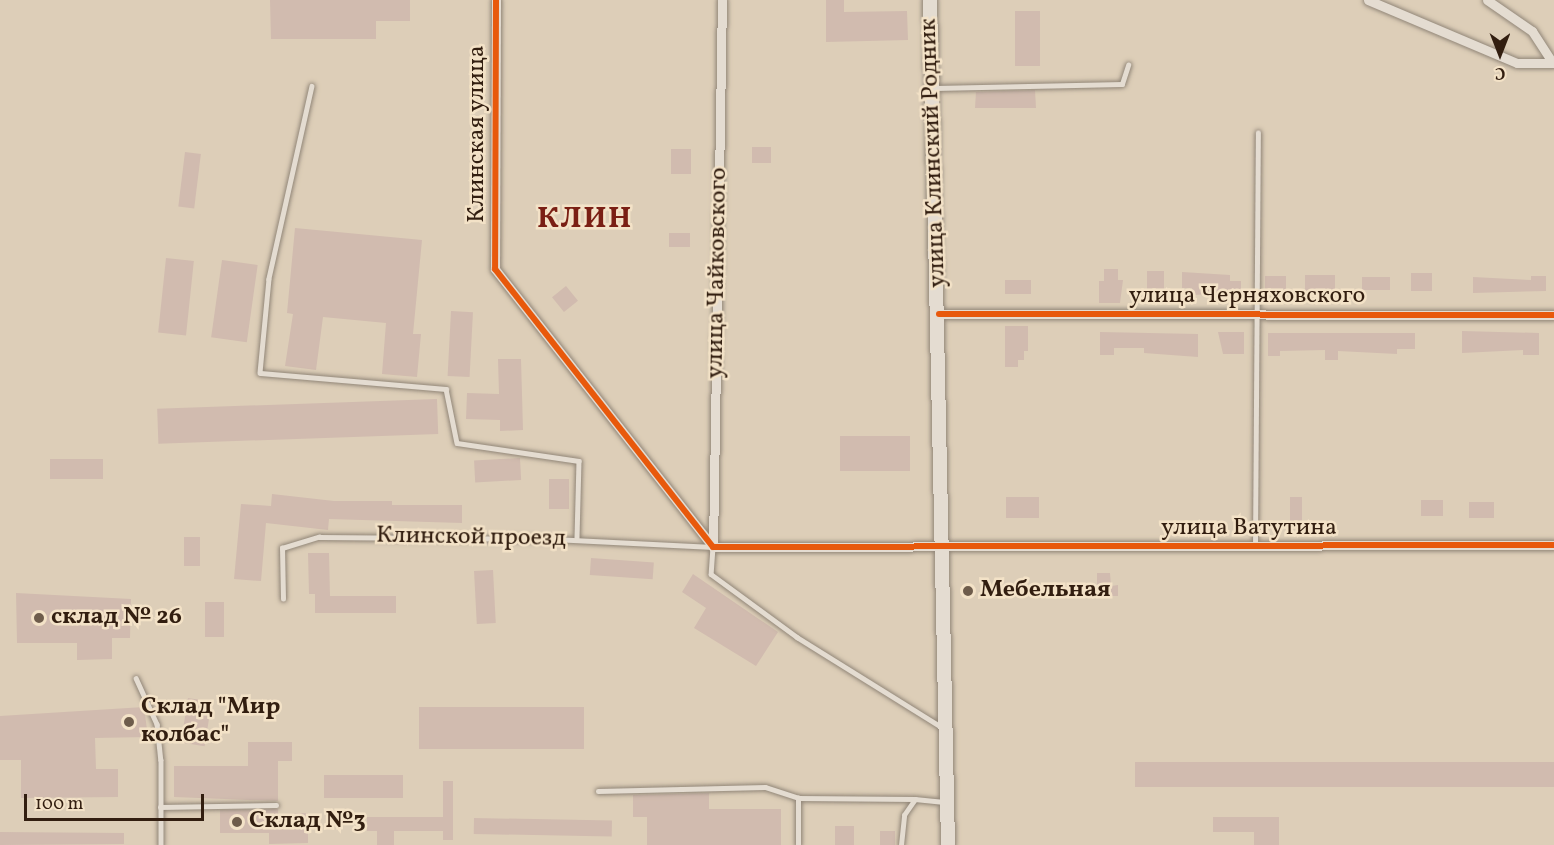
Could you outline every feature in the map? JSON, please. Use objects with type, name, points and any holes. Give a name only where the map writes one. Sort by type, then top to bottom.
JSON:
[{"type":"main road","name":"улица Клинский Родник","points":[[930,0],[939,314],[948,845]]},
{"type":"street","name":"Клинская улица","points":[[496,0],[495,269],[713,547]]},
{"type":"street","name":"улица Чайковского","points":[[713,547],[722,0]]},
{"type":"street","points":[[1368,0],[1517,63],[1553,63]]},
{"type":"street","points":[[1487,0],[1532,32],[1553,63]]},
{"type":"street","name":"улица Черняховского","points":[[939,314],[1554,315]]},
{"type":"street","name":"улица Ватутина","points":[[713,547],[944,549],[1554,545]]},
{"type":"lane","points":[[932,88],[1122,84],[1128,65]]},
{"type":"lane","points":[[312,86],[269,279],[260,373],[446,389],[457,443],[500,446],[579,461],[578,540]]},
{"type":"lane","points":[[1255,547],[1259,315],[1258,133]]},
{"type":"lane","name":"Клинской проезд","points":[[283,599],[282,548],[320,537],[578,540],[713,547]]},
{"type":"lane","points":[[713,547],[711,574],[797,637],[945,730]]},
{"type":"lane","points":[[136,678],[157,724],[161,845]]},
{"type":"lane","points":[[598,791],[765,787],[798,798],[915,799],[947,802]]},
{"type":"lane","points":[[798,798],[798,845]]},
{"type":"lane","points":[[901,845],[904,815],[915,799]]},
{"type":"lane","points":[[160,807],[276,805]]},
{"type":"building","points":[[270,0],[410,0],[410,21],[376,21],[376,39],[271,39]]},
{"type":"building","points":[[826,0],[844,0],[844,12],[907,11],[908,40],[826,42]]},
{"type":"building","points":[[1015,11],[1040,11],[1040,66],[1015,66]]},
{"type":"building","points":[[1035,90],[1036,108],[975,108],[976,92]]},
{"type":"building","points":[[752,147],[771,147],[771,163],[752,163]]},
{"type":"building","points":[[671,149],[691,149],[691,174],[671,174]]},
{"type":"building","points":[[185,152],[201,154],[194,209],[178,207]]},
{"type":"building","points":[[295,228],[422,240],[413,334],[421,334],[417,377],[382,374],[386,323],[323,317],[316,370],[285,366],[293,314],[287,313]]},
{"type":"building","points":[[669,233],[690,233],[690,247],[669,247]]},
{"type":"building","points":[[166,258],[194,261],[186,336],[158,333]]},
{"type":"building","points":[[222,260],[258,265],[247,342],[211,337]]},
{"type":"building","points":[[1104,269],[1118,269],[1118,280],[1123,280],[1120,303],[1099,303],[1099,281],[1104,281]]},
{"type":"building","points":[[1147,271],[1164,271],[1164,291],[1147,291]]},
{"type":"building","points":[[1182,272],[1230,275],[1230,281],[1241,281],[1241,293],[1192,295],[1192,288],[1182,288]]},
{"type":"building","points":[[1411,273],[1432,273],[1432,291],[1411,291]]},
{"type":"building","points":[[1305,275],[1335,275],[1335,292],[1305,292]]},
{"type":"building","points":[[1265,276],[1286,276],[1286,293],[1265,293]]},
{"type":"building","points":[[1531,276],[1546,276],[1546,291],[1473,293],[1473,277],[1531,280]]},
{"type":"building","points":[[1362,277],[1390,277],[1390,290],[1362,290]]},
{"type":"building","points":[[1005,280],[1031,280],[1031,294],[1005,294]]},
{"type":"building","points":[[566,286],[578,301],[564,312],[552,297]]},
{"type":"building","points":[[451,311],[473,312],[470,377],[448,376]]},
{"type":"building","points":[[1005,326],[1028,326],[1028,351],[1024,351],[1024,360],[1018,360],[1018,367],[1005,367]]},
{"type":"building","points":[[1462,331],[1539,333],[1539,355],[1523,355],[1523,350],[1462,353]]},
{"type":"building","points":[[1100,332],[1198,334],[1198,357],[1144,353],[1144,348],[1114,348],[1114,355],[1100,355]]},
{"type":"building","points":[[1218,332],[1244,332],[1244,354],[1223,354]]},
{"type":"building","points":[[1268,333],[1415,333],[1415,349],[1397,349],[1397,354],[1338,351],[1338,360],[1325,360],[1325,350],[1280,351],[1280,356],[1268,356]]},
{"type":"building","points":[[498,359],[521,359],[523,430],[500,431],[500,420],[466,419],[467,393],[499,394]]},
{"type":"building","points":[[437,399],[438,434],[158,444],[157,409]]},
{"type":"building","points":[[840,436],[910,436],[910,471],[840,471]]},
{"type":"building","points":[[520,458],[521,480],[475,482],[474,460]]},
{"type":"building","points":[[50,459],[103,459],[103,479],[50,479]]},
{"type":"building","points":[[549,479],[569,479],[569,509],[549,509]]},
{"type":"building","points":[[272,494],[334,501],[392,501],[392,505],[462,505],[462,523],[329,519],[328,530],[266,523],[261,581],[234,579],[241,504],[271,506]]},
{"type":"building","points":[[1006,497],[1039,497],[1039,518],[1006,518]]},
{"type":"building","points":[[1290,497],[1302,497],[1302,525],[1290,525]]},
{"type":"building","points":[[1421,500],[1443,500],[1443,516],[1421,516]]},
{"type":"building","points":[[1469,502],[1494,502],[1494,518],[1469,518]]},
{"type":"building","points":[[184,537],[200,537],[200,566],[184,566]]},
{"type":"building","points":[[308,553],[329,553],[330,596],[396,596],[396,613],[315,613],[315,594],[309,594]]},
{"type":"building","points":[[591,558],[654,562],[653,579],[590,575]]},
{"type":"building","points":[[493,570],[496,623],[477,624],[474,571]]},
{"type":"building","points":[[1097,573],[1110,573],[1111,586],[1118,585],[1118,596],[1097,596]]},
{"type":"building","points":[[693,574],[778,632],[756,666],[694,628],[706,608],[682,592]]},
{"type":"building","points":[[16,593],[131,599],[130,638],[112,638],[112,659],[77,660],[77,643],[17,643]]},
{"type":"building","points":[[205,602],[224,602],[224,637],[205,637]]},
{"type":"building","points":[[188,698],[212,702],[205,746],[181,742]]},
{"type":"building","points":[[144,707],[148,737],[95,738],[96,769],[118,769],[118,797],[21,798],[21,760],[0,760],[0,716]]},
{"type":"building","points":[[419,707],[584,707],[584,749],[419,749]]},
{"type":"building","points":[[248,742],[292,742],[292,761],[278,761],[278,801],[174,797],[174,766],[248,766]]},
{"type":"building","points":[[1135,762],[1554,762],[1554,787],[1135,787]]},
{"type":"building","points":[[324,775],[403,775],[403,798],[324,798]]},
{"type":"building","points":[[443,781],[453,781],[453,840],[443,840],[443,831],[394,831],[394,845],[377,845],[377,831],[367,831],[367,817],[443,817]]},
{"type":"building","points":[[709,793],[709,809],[781,809],[781,845],[647,845],[647,817],[633,817],[633,795]]},
{"type":"building","points":[[278,809],[278,814],[308,813],[308,843],[269,844],[269,833],[220,833],[220,810]]},
{"type":"building","points":[[1213,817],[1279,817],[1279,845],[1254,845],[1254,832],[1213,832]]},
{"type":"building","points":[[474,818],[612,820],[612,836],[474,834]]},
{"type":"building","points":[[835,826],[854,826],[854,845],[835,845]]},
{"type":"building","points":[[880,831],[895,831],[895,845],[880,845]]},
{"type":"building","points":[[0,832],[124,833],[124,844],[0,845]]},
{"type":"cycle path","points":[[496,0],[495,269],[713,547],[1554,545]]},
{"type":"cycle path","points":[[939,314],[1554,315]]},
{"type":"place","name":"Мебельная","points":[[968,591]]},
{"type":"place","name":"склад № 26","points":[[39,618]]},
{"type":"place","name":"Склад \"Мир колбас\"","points":[[129,722]]},
{"type":"place","name":"Склад №3","points":[[237,822]]},
{"type":"district","name":"КЛИН","points":[[585,219]]}]
